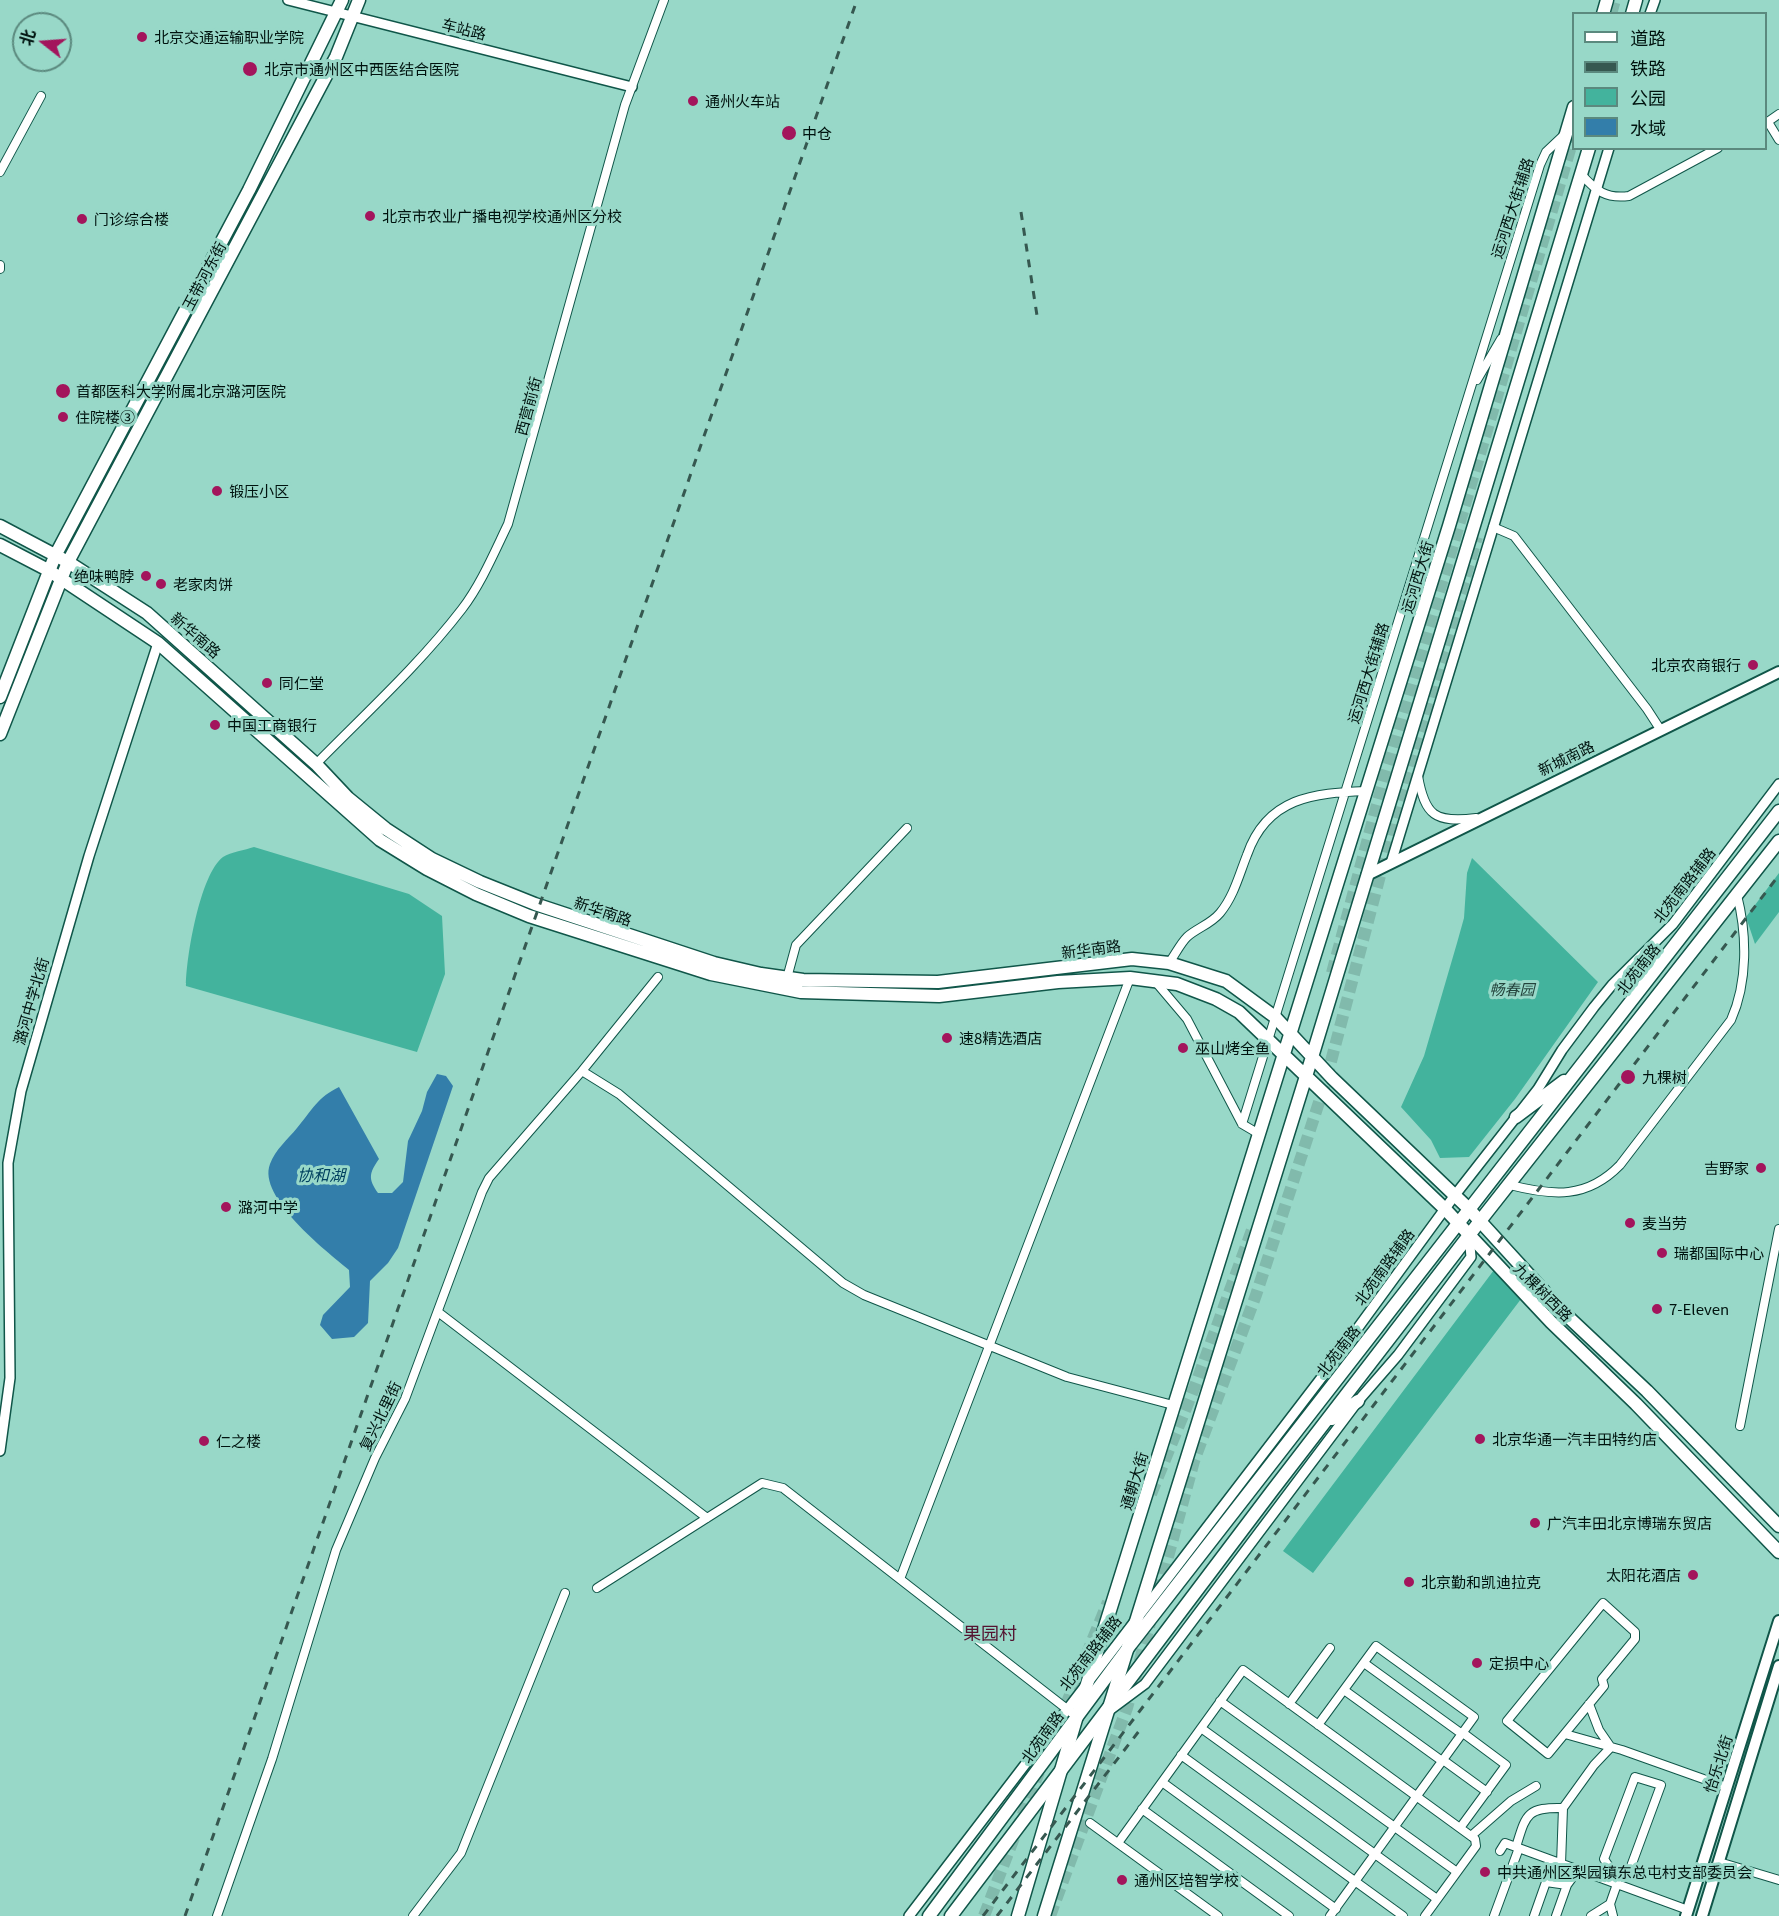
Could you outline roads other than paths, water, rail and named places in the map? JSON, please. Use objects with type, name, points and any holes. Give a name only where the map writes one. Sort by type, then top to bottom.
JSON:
[{"type":"main road","name":"玉带河东街","points":[[0,734],[60,578],[282,160],[354,16],[359,0]]},
{"type":"main road","name":"玉带河东街","points":[[0,697],[48,570],[249,190],[340,6]]},
{"type":"main road","name":"运河西大街","points":[[1285,1056],[1572,113]]},
{"type":"main road","points":[[1044,1916],[1106,1713],[1141,1612],[1306,1077],[1588,150]]},
{"type":"main road","name":"新华南路","points":[[0,526],[68,562],[147,613],[316,764],[348,798],[387,829],[432,859],[480,882],[652,944],[714,963],[787,978],[938,982],[1132,960],[1169,963],[1227,981],[1275,1017],[1291,1036]]},
{"type":"main road","name":"新华南路","points":[[0,545],[48,570],[158,643],[380,840],[427,869],[476,894],[530,916],[711,974],[801,992],[939,996],[1058,982],[1153,979],[1177,984],[1216,999],[1239,1012],[1285,1056]]},
{"type":"main road","name":"新城南路","points":[[1367,875],[1779,672]]},
{"type":"main road","name":"北苑南路","points":[[929,1916],[1072,1712],[1131,1644],[1468,1208],[1779,812]]},
{"type":"main road","points":[[951,1916],[1321,1427],[1779,841]]},
{"type":"main road","name":"九棵树西路","points":[[1291,1036],[1468,1208],[1563,1312],[1647,1391],[1779,1526]]},
{"type":"main road","name":"九棵树西路","points":[[1285,1056],[1458,1221],[1543,1314],[1636,1404],[1779,1552]]},
{"type":"main road","name":"通朝大街","points":[[1018,1916],[1062,1767],[1072,1712],[1088,1681],[1173,1405],[1285,1056]]},
{"type":"main road","points":[[1515,1117],[1577,1071]]},
{"type":"main road","points":[[1321,1427],[1358,1401]]},
{"type":"main road","name":"怡乐北街","points":[[1687,1913],[1779,1621]]},
{"type":"main road","name":"怡乐北街","points":[[1702,1916],[1779,1666]]},
{"type":"street","name":"车站路","points":[[288,0],[340,6],[354,16],[632,87]]},
{"type":"street","name":"西营前街","points":[[316,764],[431,646],[463,608],[486,570],[508,524],[583,251],[632,87],[664,0]]},
{"type":"street","points":[[0,172],[41,96]]},
{"type":"street","points":[[1779,114],[1767,122],[1779,140]]},
{"type":"street","name":"运河西大街辅路","points":[[1242,1124],[1540,165],[1546,152],[1565,134]]},
{"type":"street","points":[[1391,863],[1608,150]]},
{"type":"street","points":[[1581,174],[1596,191],[1616,197],[1629,196],[1714,150]]},
{"type":"street","points":[[1471,390],[1508,327]]},
{"type":"street","points":[[1493,527],[1514,536],[1660,729]]},
{"type":"street","name":"潞河中学北街","points":[[0,1451],[10,1378],[8,1163],[21,1091],[89,856],[158,643]]},
{"type":"street","points":[[1418,774],[1422,798],[1430,812],[1441,819],[1455,821],[1480,818]]},
{"type":"street","name":"北苑南路辅路","points":[[1088,1681],[1322,1377],[1606,992],[1673,924],[1779,784]]},
{"type":"street","points":[[1169,963],[1188,936],[1202,929],[1220,913],[1232,894],[1247,852],[1258,833],[1274,815],[1309,796],[1328,791],[1366,790]]},
{"type":"street","points":[[787,978],[796,945],[907,828]]},
{"type":"street","points":[[1759,867],[1779,849]]},
{"type":"street","points":[[1510,1185],[1535,1191],[1565,1192],[1599,1184],[1620,1165],[1731,1020],[1736,1008],[1744,951],[1743,919],[1737,895]]},
{"type":"street","name":"复兴北里街","points":[[217,1916],[275,1749],[336,1550],[375,1458],[405,1399],[482,1192],[489,1178],[582,1071],[658,977]]},
{"type":"street","points":[[900,1579],[1130,978]]},
{"type":"street","points":[[1153,979],[1187,1019],[1242,1124],[1259,1134]]},
{"type":"street","points":[[582,1071],[619,1094],[843,1283],[864,1295],[1067,1377],[1173,1405]]},
{"type":"street","points":[[1740,1426],[1779,1229]]},
{"type":"street","points":[[1106,1713],[1144,1684],[1358,1401],[1398,1355],[1471,1257],[1469,1235]]},
{"type":"street","points":[[438,1312],[707,1518]]},
{"type":"street","points":[[597,1588],[762,1483],[772,1484],[783,1488],[1072,1712]]},
{"type":"street","points":[[413,1916],[461,1853],[565,1593]]},
{"type":"street","points":[[1603,1603],[1635,1632],[1635,1639],[1602,1679],[1604,1686],[1589,1704],[1548,1754],[1507,1720],[1603,1603]]},
{"type":"street","points":[[1318,1725],[1376,1646],[1474,1717],[1330,1916]]},
{"type":"street","points":[[1289,1704],[1330,1648]]},
{"type":"street","points":[[1364,1662],[1506,1764],[1460,1828]]},
{"type":"street","points":[[1118,1843],[1243,1670],[1475,1839],[1476,1846],[1425,1916]]},
{"type":"street","points":[[1344,1690],[1487,1792]]},
{"type":"street","points":[[1221,1701],[1457,1872]]},
{"type":"street","points":[[1589,1704],[1599,1730],[1611,1747]]},
{"type":"street","name":"北苑南路辅路","points":[[909,1916],[1072,1712]]},
{"type":"street","points":[[1201,1728],[1437,1899]]},
{"type":"street","points":[[1565,1734],[1611,1747],[1726,1787]]},
{"type":"street","points":[[1561,1864],[1563,1808],[1599,1759],[1611,1747]]},
{"type":"street","points":[[1181,1755],[1403,1916]]},
{"type":"street","points":[[1613,1916],[1610,1904],[1614,1880],[1604,1859],[1635,1777],[1661,1785],[1630,1869],[1614,1880]]},
{"type":"street","points":[[1162,1782],[1336,1909]]},
{"type":"street","points":[[1471,1836],[1512,1801],[1536,1786]]},
{"type":"street","points":[[1494,1916],[1518,1848],[1522,1821],[1535,1810],[1563,1808]]},
{"type":"street","points":[[1142,1809],[1289,1916]]},
{"type":"street","points":[[1090,1824],[1218,1916]]},
{"type":"street","points":[[1500,1851],[1505,1843],[1578,1870],[1614,1880],[1687,1913]]},
{"type":"street","points":[[1719,1862],[1779,1880]]},
{"type":"street","points":[[1556,1916],[1568,1885],[1578,1870]]},
{"type":"street","points":[[1534,1916],[1546,1882],[1568,1885]]},
{"type":"street","points":[[1591,1916],[1610,1904]]},
{"type":"water","name":"协和湖","points":[[437,1074],[446,1076],[453,1086],[398,1248],[388,1263],[370,1281],[368,1323],[354,1337],[332,1339],[320,1325],[323,1315],[350,1287],[349,1270],[310,1237],[283,1207],[274,1192],[269,1177],[270,1164],[278,1149],[316,1104],[339,1087],[379,1159],[371,1176],[373,1184],[378,1193],[392,1193],[403,1182],[408,1141],[422,1111],[427,1092]]},
{"type":"tunnel","points":[[1612,12],[1615,0]]},
{"type":"tunnel","points":[[1332,973],[1385,775],[1572,143]]},
{"type":"tunnel","points":[[1050,1916],[1127,1708],[1194,1461],[1256,1295],[1325,1084],[1405,781],[1477,537]]},
{"type":"tunnel","points":[[1151,1494],[1195,1386],[1252,1230]]},
{"type":"tunnel","points":[[1045,1756],[1108,1602]]},
{"type":"tunnel","points":[[984,1916],[1039,1772]]},
{"type":"railway","points":[[185,1916],[857,0]]},
{"type":"railway","points":[[1021,212],[1038,322]]},
{"type":"railway","points":[[983,1916],[1779,875]]},
{"type":"railway","points":[[997,1916],[1139,1731]]},
{"type":"place","name":"北京交通运输职业学院","points":[[142,37]]},
{"type":"place","name":"北京市通州区中西医结合医院","points":[[250,69]]},
{"type":"place","name":"通州火车站","points":[[693,101]]},
{"type":"place","name":"中仓","points":[[789,133]]},
{"type":"place","name":"北京市农业广播电视学校通州区分校","points":[[370,216]]},
{"type":"place","name":"门诊综合楼","points":[[82,219]]},
{"type":"place","name":"首都医科大学附属北京潞河医院","points":[[63,391]]},
{"type":"place","name":"住院楼③","points":[[63,417]]},
{"type":"place","name":"锻压小区","points":[[217,491]]},
{"type":"place","name":"绝味鸭脖","points":[[146,576]]},
{"type":"place","name":"老家肉饼","points":[[161,584]]},
{"type":"place","name":"北京农商银行","points":[[1753,665]]},
{"type":"place","name":"同仁堂","points":[[267,683]]},
{"type":"place","name":"中国工商银行","points":[[215,725]]},
{"type":"place","name":"速8精选酒店","points":[[947,1038]]},
{"type":"place","name":"巫山烤全鱼","points":[[1183,1048]]},
{"type":"place","name":"九棵树","points":[[1628,1077]]},
{"type":"place","name":"吉野家","points":[[1761,1168]]},
{"type":"place","name":"潞河中学","points":[[226,1207]]},
{"type":"place","name":"麦当劳","points":[[1630,1223]]},
{"type":"place","name":"瑞都国际中心","points":[[1662,1253]]},
{"type":"place","name":"7-Eleven","points":[[1657,1309]]},
{"type":"place","name":"北京华通一汽丰田特约店","points":[[1480,1439]]},
{"type":"place","name":"仁之楼","points":[[204,1441]]},
{"type":"place","name":"广汽丰田北京博瑞东贸店","points":[[1535,1523]]},
{"type":"place","name":"太阳花酒店","points":[[1693,1575]]},
{"type":"place","name":"北京勤和凯迪拉克","points":[[1409,1582]]},
{"type":"place","name":"定损中心","points":[[1477,1663]]},
{"type":"place","name":"中共通州区梨园镇东总屯村支部委员会","points":[[1485,1872]]},
{"type":"place","name":"通州区培智学校","points":[[1122,1880]]},
{"type":"district","name":"果园村","points":[[990,1633]]},
{"type":"park label","name":"畅春园","points":[[1512,989]]}]
